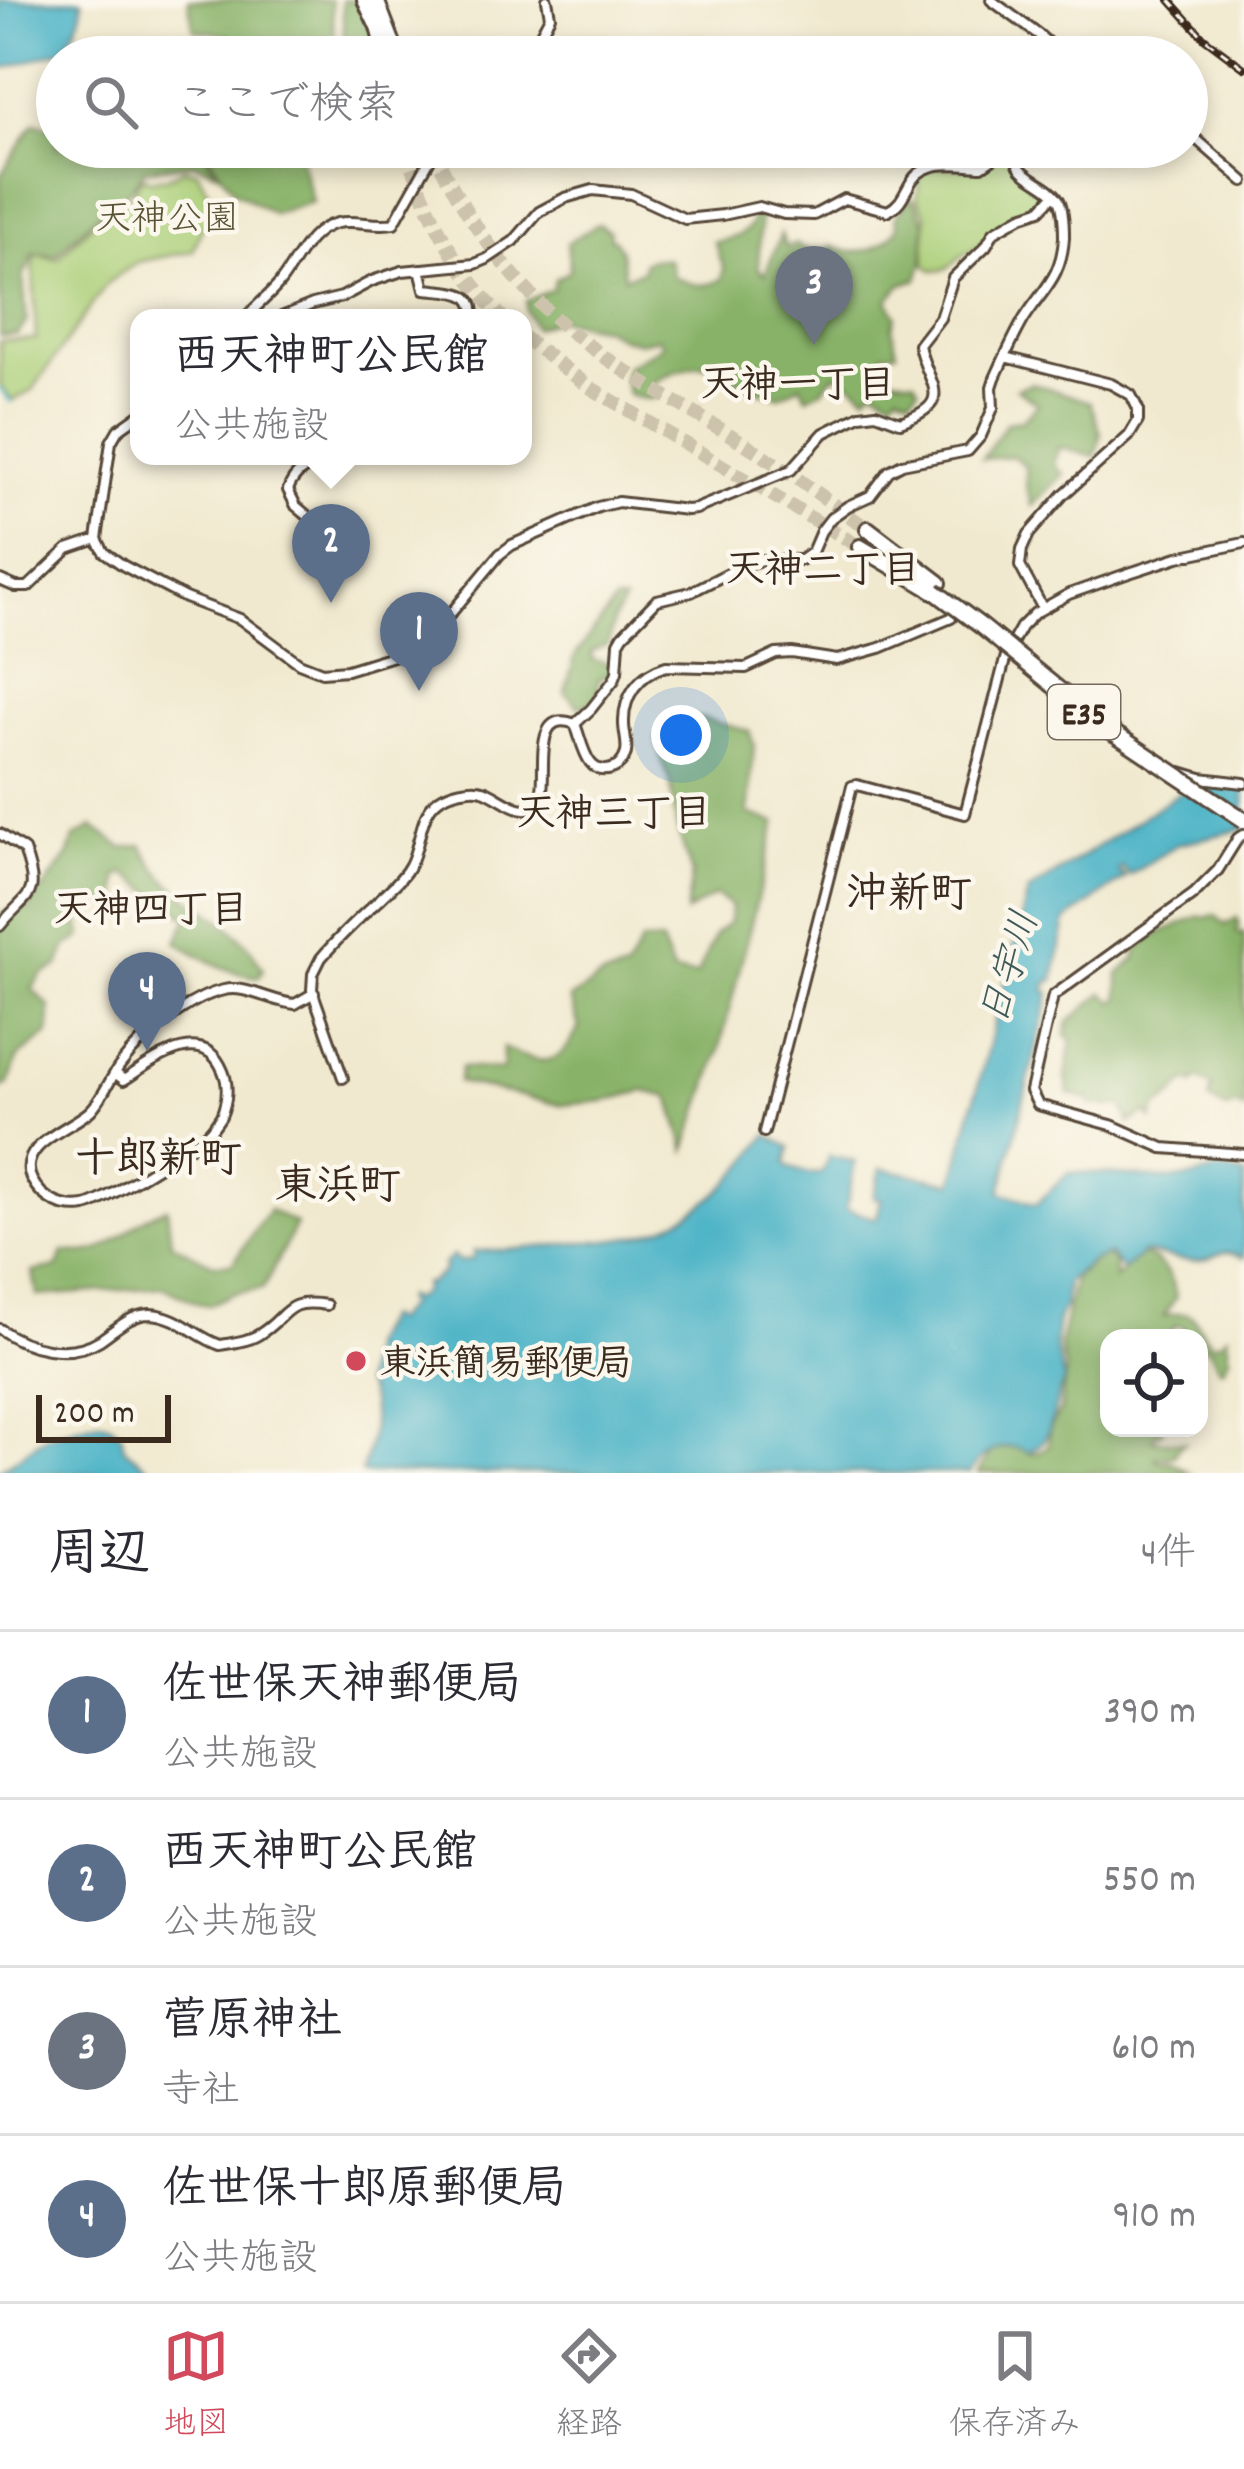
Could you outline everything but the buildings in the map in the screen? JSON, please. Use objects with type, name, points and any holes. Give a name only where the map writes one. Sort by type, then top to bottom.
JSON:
[{"type":"highway","points":[[373,0],[387,36]]},
{"type":"highway","points":[[382,26],[383,36]]},
{"type":"highway","name":"E35","points":[[868,529],[1102,725],[1244,816]]},
{"type":"highway","name":"E35","points":[[860,547],[937,587]]},
{"type":"street","points":[[539,36],[550,16],[547,0]]},
{"type":"street","points":[[991,0],[1040,35]]},
{"type":"street","points":[[1208,149],[1244,181]]},
{"type":"street","points":[[254,309],[323,228],[352,220],[394,223],[425,168]]},
{"type":"street","points":[[301,309],[342,297],[382,277],[488,259],[514,241],[539,212],[593,190],[632,194],[685,219],[759,207],[814,215],[844,199],[888,212],[902,202],[915,176],[933,168]]},
{"type":"street","points":[[574,724],[610,688],[623,634],[658,600],[691,592],[746,564],[801,560],[812,552],[820,530],[831,518],[870,496],[889,471],[968,451],[981,436],[993,409],[992,387],[1028,313],[1054,280],[1064,239],[1061,203],[1047,186],[1019,168]]},
{"type":"street","points":[[130,422],[111,442],[98,539],[104,552],[185,598],[240,619],[299,663],[316,671],[347,670],[410,652],[429,640],[512,544],[618,502],[696,509],[791,470],[824,433],[860,415],[876,413],[900,422],[922,412],[935,391],[919,345],[940,318],[952,278],[994,232],[1040,211],[1054,195]]},
{"type":"street","points":[[420,269],[424,289],[462,294],[472,300],[474,309]]},
{"type":"street","points":[[1005,357],[1112,385],[1130,395],[1138,410],[1129,436],[1063,495],[1029,534],[1020,566],[1042,607]]},
{"type":"street","points":[[314,465],[296,474],[288,490],[296,506],[316,523]]},
{"type":"street","points":[[0,580],[28,587],[68,548],[98,539]]},
{"type":"street","points":[[764,1132],[850,790],[857,785],[965,814],[1007,652],[1021,627],[1042,607],[1069,594],[1178,557],[1244,543]]},
{"type":"street","points":[[574,724],[588,761],[610,770],[626,754],[628,697],[656,669],[746,668],[784,653],[837,660],[951,619]]},
{"type":"street","points":[[1007,652],[1244,816]]},
{"type":"street","points":[[343,1078],[314,993],[314,974],[321,958],[409,869],[434,803],[477,789],[506,805],[530,808],[542,792],[548,728],[558,721],[574,724]]},
{"type":"street","points":[[1174,770],[1244,783]]},
{"type":"street","points":[[0,834],[24,850],[33,884],[26,901],[0,926]]},
{"type":"street","points":[[1244,834],[1194,894],[1053,996],[1031,1091],[1038,1105],[1112,1125],[1163,1148],[1244,1154]]},
{"type":"street","points":[[116,1073],[124,1080],[173,1050],[200,1047],[214,1057],[225,1076],[224,1107],[210,1131],[110,1196],[85,1207],[53,1202],[32,1180],[30,1159],[38,1147],[92,1109],[116,1073],[143,1040],[188,1005],[232,989],[295,1004],[314,993]]},
{"type":"street","points":[[0,1329],[28,1344],[71,1350],[93,1344],[139,1316],[157,1315],[220,1345],[256,1337],[291,1307],[326,1305]]},
{"type":"green space","points":[[188,0],[331,0],[335,36],[229,36],[194,30]]},
{"type":"green space","points":[[342,0],[362,0],[374,36],[344,36]]},
{"type":"green space","points":[[34,123],[36,168],[159,168],[145,170],[128,192],[55,255],[34,253],[23,277],[27,321],[18,334],[0,336],[0,176]]},
{"type":"green space","points":[[218,168],[303,168],[312,202],[273,214],[234,191]]},
{"type":"green space","points":[[935,168],[1018,168],[1051,195],[939,271],[925,265],[926,215],[917,198],[920,175]]},
{"type":"green space","name":"天神公園","points":[[184,169],[197,171],[211,196],[210,218],[193,251],[138,262],[108,282],[32,391],[12,401],[0,386],[0,341],[36,339],[33,264],[37,254],[57,259],[102,215],[132,198],[144,177],[164,179]]},
{"type":"green space","points":[[910,198],[925,223],[918,279],[902,284],[888,300],[896,315],[892,327],[897,352],[883,353],[880,362],[892,377],[915,380],[919,388],[911,397],[898,392],[892,398],[874,388],[866,395],[839,374],[807,397],[801,385],[779,396],[746,388],[726,371],[708,365],[668,375],[652,385],[657,397],[642,398],[628,394],[626,367],[663,345],[659,338],[639,342],[606,328],[557,319],[534,328],[532,309],[526,309],[526,301],[553,289],[555,280],[570,270],[567,243],[598,224],[609,231],[621,251],[624,277],[642,271],[644,262],[669,259],[673,276],[703,285],[722,279],[724,268],[714,242],[741,234],[755,212],[761,212],[758,268],[765,274],[781,234],[786,248],[796,244],[813,251],[831,246],[868,250],[898,228],[896,216]]},
{"type":"green space","points":[[1032,383],[1090,402],[1101,434],[1095,457],[1058,447],[1054,464],[1064,474],[1032,506],[1026,467],[1013,456],[982,459],[1007,422],[1022,420],[1038,404],[1016,389]]},
{"type":"green space","points":[[615,602],[624,602],[613,620],[609,643],[591,652],[593,660],[611,663],[610,673],[598,680],[599,693],[591,702],[579,707],[565,692],[575,656]]},
{"type":"green space","points":[[699,718],[749,731],[754,745],[748,814],[776,823],[718,1055],[686,1150],[670,1097],[644,1091],[561,1105],[458,1082],[461,1067],[503,1070],[503,1048],[539,1060],[557,1057],[579,1027],[570,999],[601,978],[626,971],[641,942],[661,942],[673,973],[697,975],[716,933],[729,923],[731,906],[715,895],[686,913],[692,874],[656,738]]},
{"type":"green space","points":[[93,827],[123,848],[142,845],[163,876],[240,937],[263,969],[259,977],[237,973],[177,942],[188,918],[127,874],[118,876],[119,906],[96,899],[92,908],[84,908],[79,920],[82,937],[67,946],[59,966],[42,975],[32,989],[50,1007],[49,1034],[18,1057],[8,1085],[0,1089],[0,913],[29,908],[69,854],[74,838]]},
{"type":"green space","points":[[1215,915],[1225,925],[1237,918],[1236,931],[1244,933],[1244,1110],[1236,1105],[1227,1109],[1209,1100],[1212,1086],[1198,1079],[1194,1084],[1188,1081],[1157,1107],[1152,1120],[1147,1113],[1130,1123],[1122,1105],[1090,1104],[1088,1097],[1069,1094],[1066,1078],[1072,1040],[1066,1035],[1068,1023],[1103,993],[1115,1002],[1119,999],[1119,974],[1136,958],[1136,951],[1161,932]]},
{"type":"green space","points":[[167,1208],[171,1243],[213,1264],[232,1264],[269,1210],[296,1224],[263,1289],[234,1293],[209,1305],[164,1287],[37,1296],[33,1272],[58,1267],[63,1252],[81,1253],[108,1245]]},
{"type":"green space","points":[[1107,1256],[1115,1264],[1115,1279],[1137,1257],[1151,1258],[1170,1278],[1176,1297],[1164,1316],[1190,1315],[1201,1329],[1176,1325],[1173,1329],[1100,1329],[1100,1437],[1185,1442],[1175,1455],[1155,1458],[1190,1473],[978,1473],[993,1449],[1019,1446],[1031,1454],[1049,1445],[1049,1431],[1060,1411],[1066,1371],[1060,1345],[1075,1276]]},
{"type":"green space","points":[[1227,1335],[1229,1357],[1223,1368],[1219,1368],[1208,1339],[1219,1342]]},
{"type":"water","points":[[0,0],[82,0],[70,36],[36,36],[36,58],[0,70]]},
{"type":"water","points":[[1203,781],[1244,786],[1244,829],[1178,844],[1130,875],[1122,867],[1118,871],[1126,877],[1066,921],[1054,980],[1045,991],[1050,993],[1001,1192],[1036,1204],[1068,1173],[1177,1179],[1215,1171],[1244,1175],[1244,1258],[1229,1252],[1190,1261],[1144,1252],[1123,1270],[1109,1254],[1092,1261],[1067,1282],[1055,1343],[1064,1381],[1049,1431],[1037,1447],[1028,1452],[1011,1447],[995,1450],[970,1473],[361,1473],[372,1426],[371,1402],[363,1383],[369,1343],[385,1317],[393,1321],[407,1306],[406,1296],[412,1300],[423,1292],[424,1283],[444,1271],[444,1264],[453,1256],[459,1262],[473,1259],[474,1251],[616,1239],[660,1229],[713,1197],[767,1135],[790,1147],[788,1167],[809,1174],[822,1173],[829,1156],[855,1162],[846,1209],[874,1218],[881,1199],[874,1197],[881,1168],[953,1183],[1028,892]]},
{"type":"water","points":[[98,1421],[122,1434],[124,1448],[155,1473],[0,1473],[46,1436]]},
{"type":"waterway","points":[[0,389],[11,402]]},
{"type":"tunnel","points":[[414,168],[444,239],[494,309]]},
{"type":"tunnel","points":[[443,168],[493,250],[532,296],[576,336],[868,529]]},
{"type":"tunnel","points":[[532,344],[591,388],[860,547]]},
{"type":"railway","points":[[1170,0],[1202,36]]},
{"type":"railway","points":[[1208,41],[1244,68]]},
{"type":"place","name":"菅原神社","points":[[814,345]]},
{"type":"place","name":"西天神町公民館","points":[[331,603]]},
{"type":"place","name":"佐世保天神郵便局","points":[[419,691]]},
{"type":"place","name":"佐世保十郎原郵便局","points":[[147,1051]]},
{"type":"place","name":"東浜簡易郵便局","points":[[356,1361]]},
{"type":"district","name":"天神一丁目","points":[[798,382]]},
{"type":"district","name":"天神二丁目","points":[[823,567]]},
{"type":"district","name":"天神三丁目","points":[[614,811]]},
{"type":"district","name":"沖新町","points":[[909,891]]},
{"type":"district","name":"天神四丁目","points":[[151,907]]},
{"type":"district","name":"十郎新町","points":[[158,1156]]},
{"type":"district","name":"東浜町","points":[[338,1183]]},
{"type":"water label","name":"日宇川","points":[[1007,967]]}]
